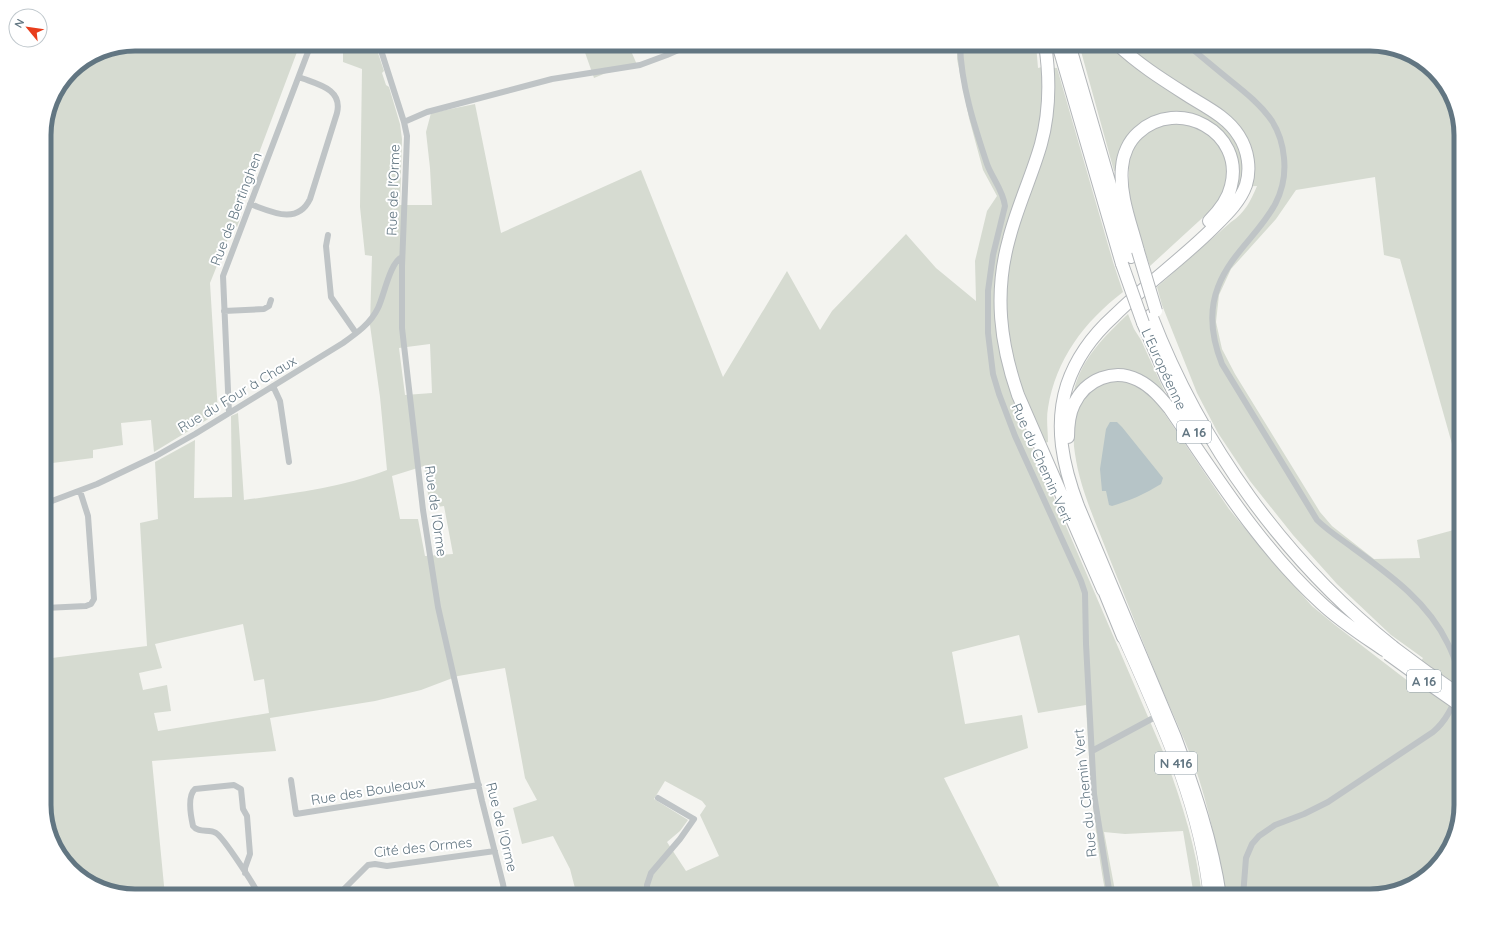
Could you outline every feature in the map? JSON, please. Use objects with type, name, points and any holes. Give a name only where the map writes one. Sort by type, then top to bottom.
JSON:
[{"type":"highway","points":[[1046,51],[1049,76],[1046,118],[1038,154],[1017,212],[1006,252],[1000,290],[1002,329],[1009,367],[1018,395],[1110,605]]},
{"type":"highway","name":"L'Européenne","points":[[1060,51],[1150,317],[1167,380],[1190,424],[1218,470],[1249,513],[1284,556],[1347,621],[1388,650]]},
{"type":"highway","name":"L'Européenne","points":[[1071,51],[1130,257]]},
{"type":"highway","points":[[1125,51],[1142,66],[1214,112],[1230,125],[1238,134],[1244,145],[1248,161],[1249,170],[1246,185],[1232,208],[1204,237],[1102,327],[1081,355],[1067,384],[1061,416],[1063,457],[1068,478],[1078,506],[1172,730],[1189,775],[1203,820],[1219,889]]},
{"type":"highway","points":[[1123,637],[1072,510],[1058,467],[1053,433],[1056,403],[1060,385],[1067,366],[1087,334],[1119,302],[1201,229],[1219,210],[1224,202],[1231,185],[1232,169],[1231,160],[1222,139],[1211,128],[1195,120],[1180,117],[1155,121],[1136,135],[1127,148],[1122,167],[1122,184],[1130,257],[1150,317]]},
{"type":"highway","name":"A 16","points":[[1150,317],[1174,359],[1206,430],[1239,482],[1262,514],[1292,550],[1388,650],[1434,688],[1454,701]]},
{"type":"highway","points":[[1108,578],[1076,482],[1069,451],[1068,430],[1074,403],[1084,389],[1105,376],[1122,375],[1131,377],[1143,383],[1170,409],[1244,515],[1277,557],[1307,589],[1346,624],[1388,650]]},
{"type":"highway","name":"N 416","points":[[1123,637],[1173,753],[1191,805],[1203,855],[1208,889]]},
{"type":"highway","name":"A 16","points":[[1388,650],[1428,673],[1454,691]]},
{"type":"street","name":"Rue de Bertinghen","points":[[229,413],[223,276],[309,51]]},
{"type":"street","name":"Rue de l'Orme","points":[[381,51],[404,122],[407,143],[402,257],[404,349],[416,455],[434,586],[504,889]]},
{"type":"street","points":[[404,122],[427,112],[552,79],[640,65],[677,51]]},
{"type":"street","name":"Rue du Chemin Vert","points":[[961,51],[963,76],[971,114],[988,165],[1004,198],[1005,206],[993,255],[988,291],[988,333],[993,374],[1001,401],[1015,436],[1076,569],[1085,593],[1094,794],[1109,889]]},
{"type":"street","points":[[1194,51],[1257,103],[1273,123],[1284,155],[1284,178],[1278,200],[1267,219],[1227,269],[1218,288],[1212,310],[1212,320],[1215,343],[1222,364],[1318,520],[1329,531],[1375,564],[1421,603],[1429,612],[1446,639],[1454,658]]},
{"type":"street","points":[[250,204],[278,214],[286,215],[301,209],[306,205],[310,198],[338,110],[338,105],[335,95],[329,89],[299,77]]},
{"type":"street","points":[[328,235],[326,246],[332,297],[356,333]]},
{"type":"street","name":"Rue du Four à Chaux","points":[[51,501],[80,491],[156,456],[331,351],[366,325],[376,312],[394,265],[398,259],[402,257]]},
{"type":"street","points":[[224,311],[264,309],[269,306],[271,300]]},
{"type":"street","points":[[273,386],[280,401],[289,462]]},
{"type":"street","points":[[51,609],[86,606],[91,604],[94,599],[88,516],[80,491]]},
{"type":"street","points":[[1244,889],[1246,858],[1255,840],[1275,825],[1304,814],[1328,802],[1433,732],[1445,719],[1454,699]]},
{"type":"street","points":[[1092,751],[1157,716]]},
{"type":"street","name":"Rue des Bouleaux","points":[[291,780],[296,814],[479,785]]},
{"type":"street","points":[[245,873],[245,868],[250,854],[247,815],[243,809],[241,789],[234,785],[195,789],[191,797],[193,826],[198,830],[211,831],[218,834],[255,889]]},
{"type":"street","points":[[647,889],[651,872],[680,839],[694,819],[658,798]]},
{"type":"street","name":"Cité des Ormes","points":[[344,889],[363,869],[370,864],[390,865],[495,851]]},
{"type":"shaded area","points":[[135,51],[297,51],[239,206],[238,215],[241,216],[237,227],[233,226],[210,283],[218,413],[154,452],[151,420],[121,423],[123,445],[93,450],[93,458],[51,463],[51,129],[57,103],[65,88],[80,72],[88,65],[108,55]]},
{"type":"shaded area","points":[[343,51],[377,51],[384,71],[382,73],[386,85],[389,87],[400,124],[402,139],[400,205],[432,205],[426,132],[431,113],[475,104],[501,233],[641,170],[723,377],[787,271],[820,330],[832,311],[906,234],[936,268],[976,301],[975,261],[987,211],[997,196],[983,170],[969,118],[957,59],[957,51],[1037,51],[1038,68],[1057,68],[1123,292],[1084,329],[1065,358],[1052,390],[1048,408],[1048,442],[1032,447],[1164,754],[1192,841],[1201,889],[1193,889],[1183,831],[1125,834],[1104,832],[1115,889],[1105,889],[1098,849],[1093,801],[1086,705],[1038,713],[1019,635],[952,652],[965,724],[1022,715],[1028,748],[944,778],[1000,889],[575,889],[570,869],[553,836],[522,844],[513,808],[537,800],[525,778],[505,668],[458,676],[421,690],[375,701],[270,718],[276,751],[152,761],[164,889],[135,889],[113,886],[103,883],[84,872],[68,856],[62,847],[55,832],[51,811],[51,658],[147,646],[140,523],[158,519],[155,462],[195,440],[194,498],[232,497],[231,416],[238,413],[244,500],[335,486],[387,470],[380,397],[370,325],[372,256],[365,255],[360,207],[362,69],[343,62]],"holes":[[[430,344],[432,393],[405,395],[399,348]],[[424,466],[430,508],[444,506],[453,554],[425,556],[418,519],[400,519],[392,476]],[[243,624],[254,681],[264,679],[269,713],[158,731],[154,713],[171,711],[167,685],[143,690],[139,673],[162,668],[155,644]],[[665,781],[702,801],[706,806],[700,815],[719,856],[686,871],[667,842],[680,831],[688,820],[654,799]]]},
{"type":"shaded area","points":[[584,51],[631,51],[638,67],[606,73],[594,78]]},
{"type":"shaded area","points":[[1081,51],[1381,52],[1402,57],[1421,68],[1437,84],[1450,108],[1454,129],[1454,451],[1400,259],[1384,255],[1375,177],[1296,190],[1276,219],[1231,269],[1219,295],[1216,322],[1222,349],[1235,374],[1320,512],[1332,526],[1374,559],[1420,558],[1417,540],[1454,530],[1453,816],[1448,837],[1437,856],[1421,872],[1402,883],[1370,889],[1224,889],[1212,829],[1194,764],[1157,677],[1094,519],[1077,467],[1074,428],[1081,403],[1074,391],[1077,379],[1088,359],[1102,340],[1128,314],[1167,397],[1158,404],[1229,509],[1270,559],[1312,606],[1408,681],[1423,658],[1391,635],[1337,584],[1293,535],[1250,481],[1218,433],[1197,393],[1162,305],[1157,287],[1240,215],[1250,201],[1257,186],[1238,187],[1221,197],[1211,210],[1150,266],[1140,238],[1129,193],[1129,169],[1114,171]]},
{"type":"shaded area","points":[[1110,422],[1117,422],[1122,427],[1163,478],[1161,484],[1149,491],[1112,506],[1109,505],[1106,491],[1102,491],[1100,469],[1106,429]]}]
